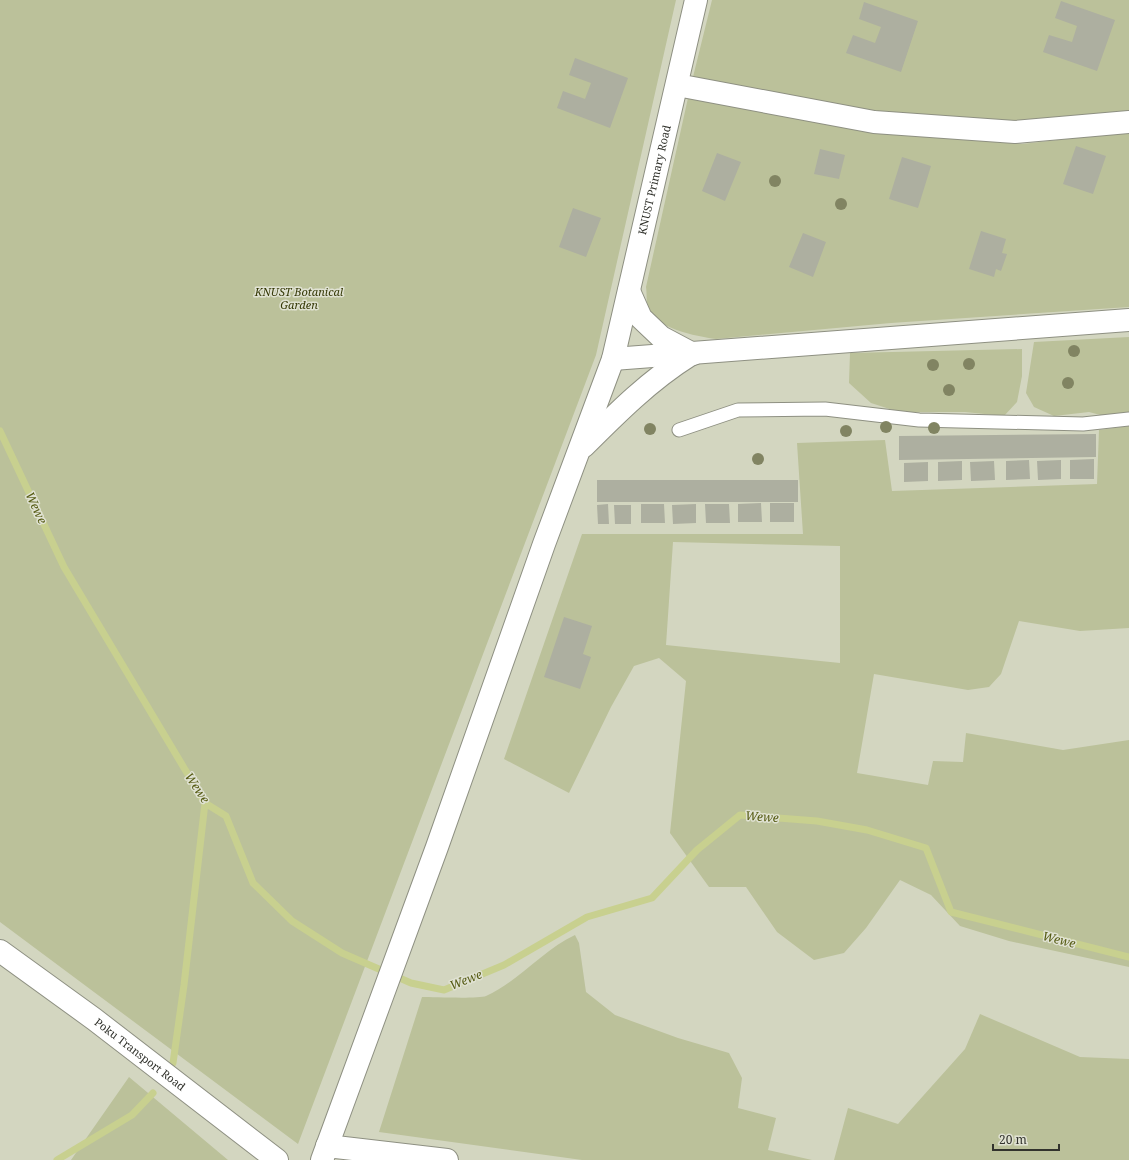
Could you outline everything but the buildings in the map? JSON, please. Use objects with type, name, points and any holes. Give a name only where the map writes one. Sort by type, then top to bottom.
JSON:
[{"type":"street","name":"KNUST Primary Road","points":[[324,1153],[385,990],[613,359],[696,0]]},
{"type":"street","points":[[677,85],[874,122],[1015,132],[1129,122]]},
{"type":"street","points":[[629,290],[641,318],[661,337],[693,354]]},
{"type":"street","points":[[613,359],[1129,320]]},
{"type":"street","points":[[579,451],[615,415],[664,372],[693,354]]},
{"type":"street","name":"Poku Transport Road","points":[[0,952],[94,1019],[277,1160]]},
{"type":"street","points":[[324,1153],[447,1160]]},
{"type":"lane","points":[[679,430],[738,410],[825,409],[919,420],[1083,424],[1129,419]]},
{"type":"shaded area","points":[[0,0],[1129,0],[1129,1160],[0,1160]]},
{"type":"green space","name":"KNUST Botanical Garden","points":[[0,0],[676,0],[596,355],[298,1144],[0,922]]},
{"type":"green space","points":[[712,0],[1129,0],[1129,113],[1010,122],[867,114],[692,81]]},
{"type":"green space","points":[[688,98],[892,134],[1022,144],[1129,132],[1129,307],[891,323],[716,339],[698,336],[667,326],[652,314],[647,304],[646,287]]},
{"type":"green space","points":[[1129,337],[1129,415],[1108,417],[1089,412],[1054,416],[1034,407],[1026,393],[1034,342]]},
{"type":"green space","points":[[1022,349],[1022,376],[1017,402],[1004,416],[965,412],[899,412],[871,403],[849,383],[850,353]]},
{"type":"green space","points":[[1129,426],[1129,628],[1080,631],[1019,621],[1001,674],[989,687],[968,690],[874,674],[857,773],[928,785],[933,761],[963,762],[966,733],[1063,750],[1129,740],[1129,967],[1009,941],[960,926],[931,895],[900,880],[866,928],[844,953],[814,960],[777,932],[746,887],[709,887],[670,833],[686,681],[659,658],[634,666],[611,707],[569,793],[504,759],[582,534],[803,534],[797,443],[885,440],[892,491],[1097,484],[1099,430]],"holes":[[[673,542],[840,546],[840,663],[666,645]]]},
{"type":"green space","points":[[575,935],[579,943],[586,992],[615,1015],[678,1038],[729,1053],[742,1078],[738,1108],[776,1118],[768,1150],[812,1160],[582,1160],[379,1132],[422,997],[466,998],[486,996],[509,983],[553,948]]},
{"type":"green space","points":[[980,1014],[1080,1057],[1129,1059],[1129,1160],[834,1160],[848,1108],[898,1124],[965,1049]]},
{"type":"green space","points":[[129,1077],[228,1160],[71,1160]]},
{"type":"waterway","name":"Wewe","points":[[0,431],[64,567],[205,803],[226,816],[253,883],[292,921],[342,953],[411,983],[444,990],[504,965],[587,917],[652,898],[697,850],[740,815],[817,821],[867,830],[926,848],[951,912],[1129,957]]},
{"type":"waterway","points":[[173,1063],[184,985],[205,803]]},
{"type":"waterway","points":[[57,1160],[132,1115],[153,1093]]}]
